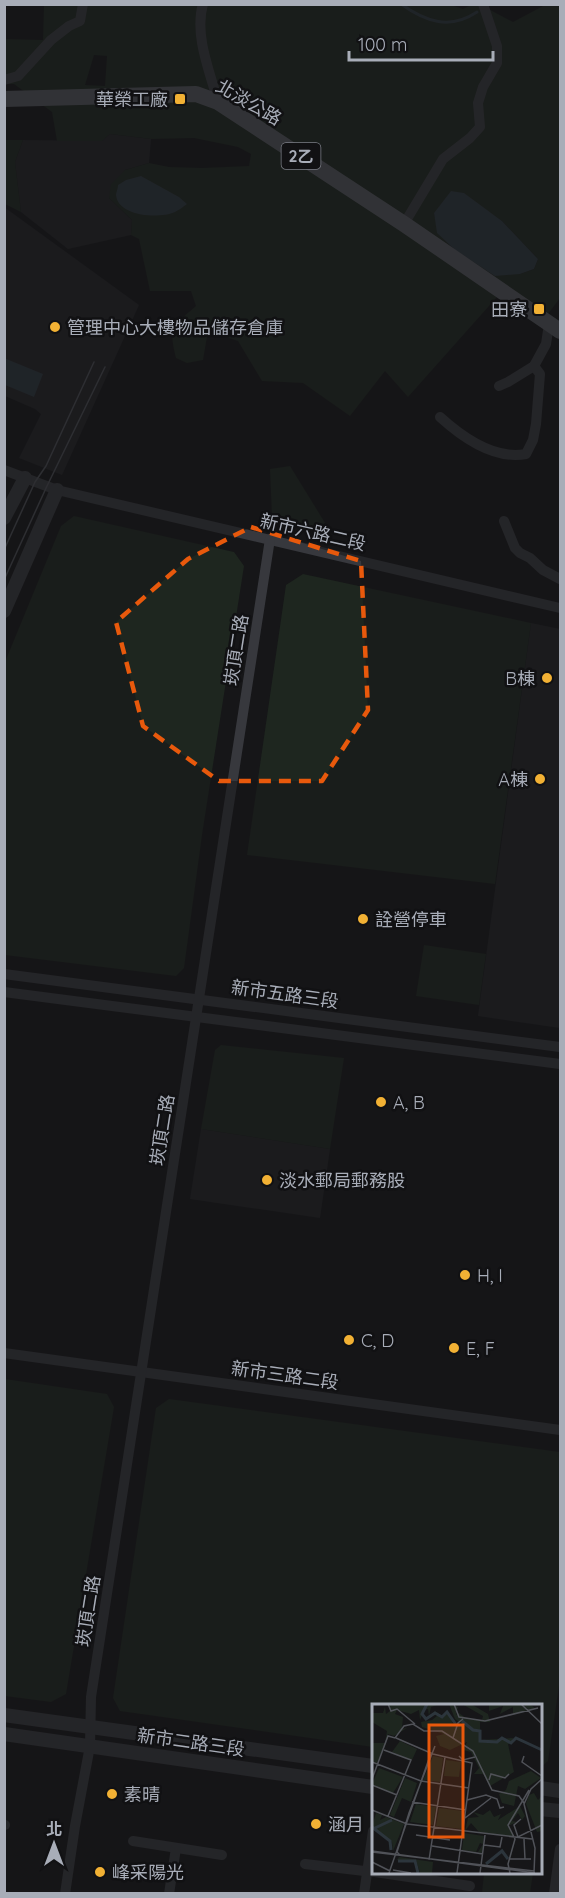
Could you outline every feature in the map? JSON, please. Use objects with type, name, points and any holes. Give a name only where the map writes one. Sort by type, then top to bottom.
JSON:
[{"type":"main road","name":"北淡公路","points":[[4,99],[196,94],[218,102],[404,224],[555,328]]},
{"type":"street","points":[[4,80],[18,76],[51,40],[69,26],[80,21],[83,4]]},
{"type":"street","points":[[203,4],[201,38],[218,102]]},
{"type":"street","points":[[404,224],[443,159],[480,127],[478,104],[483,87],[497,63],[497,46],[485,10]]},
{"type":"street","points":[[499,386],[534,366],[555,328]]},
{"type":"street","points":[[440,417],[455,431],[489,450],[516,456],[526,454],[533,440],[536,424],[540,374],[534,366]]},
{"type":"street","name":"新市六路二段","points":[[4,470],[57,490],[561,608]]},
{"type":"street","points":[[4,519],[25,478]]},
{"type":"street","points":[[4,611],[57,490]]},
{"type":"street","points":[[504,522],[515,548],[520,553],[530,558],[543,570],[561,579]]},
{"type":"street","name":"崁頂二路","points":[[65,1893],[90,1746],[91,1697],[270,539]]},
{"type":"street","name":"新市五路三段","points":[[4,974],[561,1047]]},
{"type":"street","name":"新市五路三段","points":[[4,992],[561,1065]]},
{"type":"street","name":"新市三路二段","points":[[4,1353],[561,1430]]},
{"type":"street","name":"新市二路三段","points":[[4,1715],[372,1766]]},
{"type":"street","name":"新市二路三段","points":[[4,1734],[372,1787]]},
{"type":"street","points":[[541,1788],[561,1791]]},
{"type":"street","points":[[541,1809],[561,1811]]},
{"type":"street","points":[[134,1841],[222,1855]]},
{"type":"street","points":[[169,1893],[176,1848]]},
{"type":"street","points":[[554,1893],[561,1849]]},
{"type":"street","points":[[305,1864],[372,1872],[364,1893]]},
{"type":"street","points":[[385,1874],[470,1887]]},
{"type":"highlighted area","points":[[251,527],[361,561],[368,710],[322,781],[219,781],[143,726],[116,622],[188,559]]},
{"type":"shaded area","points":[[448,4],[463,9],[479,4],[513,22],[545,5],[560,5],[560,298],[539,326],[497,297],[408,397],[385,371],[350,416],[303,383],[262,381],[238,341],[208,331],[203,360],[187,363],[176,358],[174,328],[196,306],[191,291],[150,291],[139,239],[131,235],[132,220],[109,198],[111,184],[125,170],[149,163],[169,167],[202,168],[249,166],[251,154],[238,147],[194,138],[151,139],[110,134],[102,141],[57,141],[52,112],[14,84],[5,84],[5,39],[43,40],[44,5]],"holes":[[[94,55],[107,56],[105,86],[85,85]],[[486,210],[502,221],[538,259],[534,269],[520,274],[455,250],[438,233],[434,213]]]},
{"type":"shaded area","points":[[110,134],[151,139],[149,163],[125,170],[109,198],[132,220],[131,235],[68,249],[21,212],[15,162],[23,140],[101,141]]},
{"type":"shaded area","points":[[5,140],[23,140],[15,162],[21,212],[5,204]]},
{"type":"shaded area","points":[[141,176],[179,197],[187,204],[175,212],[160,215],[141,214],[124,208],[118,202],[116,195],[118,185]]},
{"type":"shaded area","points":[[451,191],[464,193],[502,221],[538,259],[534,269],[520,274],[495,276],[455,250],[437,233],[434,213]]},
{"type":"shaded area","points":[[4,207],[139,305],[62,475],[19,458],[41,414],[5,396]]},
{"type":"shaded area","points":[[4,358],[43,374],[34,397],[5,385]]},
{"type":"shaded area","points":[[290,466],[330,531],[272,517],[270,469]]},
{"type":"shaded area","points":[[74,516],[234,552],[244,566],[202,835],[184,968],[176,976],[5,955],[5,662],[61,526]]},
{"type":"shaded area","points":[[303,574],[531,623],[495,884],[247,855],[286,585]]},
{"type":"shaded area","points":[[531,623],[560,629],[560,1028],[478,1016]]},
{"type":"shaded area","points":[[424,945],[486,954],[479,1005],[416,996]]},
{"type":"shaded area","points":[[221,1045],[344,1058],[330,1149],[201,1129],[215,1050]]},
{"type":"shaded area","points":[[201,1129],[330,1149],[320,1218],[190,1199]]},
{"type":"shaded area","points":[[5,1379],[107,1394],[114,1407],[66,1694],[51,1702],[5,1696]]},
{"type":"shaded area","points":[[169,1399],[560,1452],[560,1679],[548,1761],[541,1767],[541,1704],[372,1704],[372,1747],[120,1711],[113,1698],[156,1408]]},
{"type":"shaded area","points":[[484,1874],[533,1874],[530,1893],[482,1893]]},
{"type":"waterway","points":[[401,4],[438,22],[457,21],[477,12]]},
{"type":"tram line","points":[[4,550],[94,362]]},
{"type":"tram line","points":[[4,580],[105,367]]},
{"type":"place","name":"華榮工廠","points":[[180,99]]},
{"type":"place","name":"田寮","points":[[539,309]]},
{"type":"place","name":"管理中心大樓物品儲存倉庫","points":[[55,327]]},
{"type":"place","name":"B棟","points":[[547,678]]},
{"type":"place","name":"A棟","points":[[540,779]]},
{"type":"place","name":"詮營停車","points":[[363,919]]},
{"type":"place","name":"A, B","points":[[381,1102]]},
{"type":"place","name":"淡水郵局郵務股","points":[[267,1180]]},
{"type":"place","name":"H, I","points":[[465,1275]]},
{"type":"place","name":"C, D","points":[[349,1340]]},
{"type":"place","name":"E, F","points":[[454,1348]]},
{"type":"place","name":"素晴","points":[[112,1794]]},
{"type":"place","name":"涵月","points":[[316,1824]]},
{"type":"place","name":"峰采陽光","points":[[100,1872]]}]
